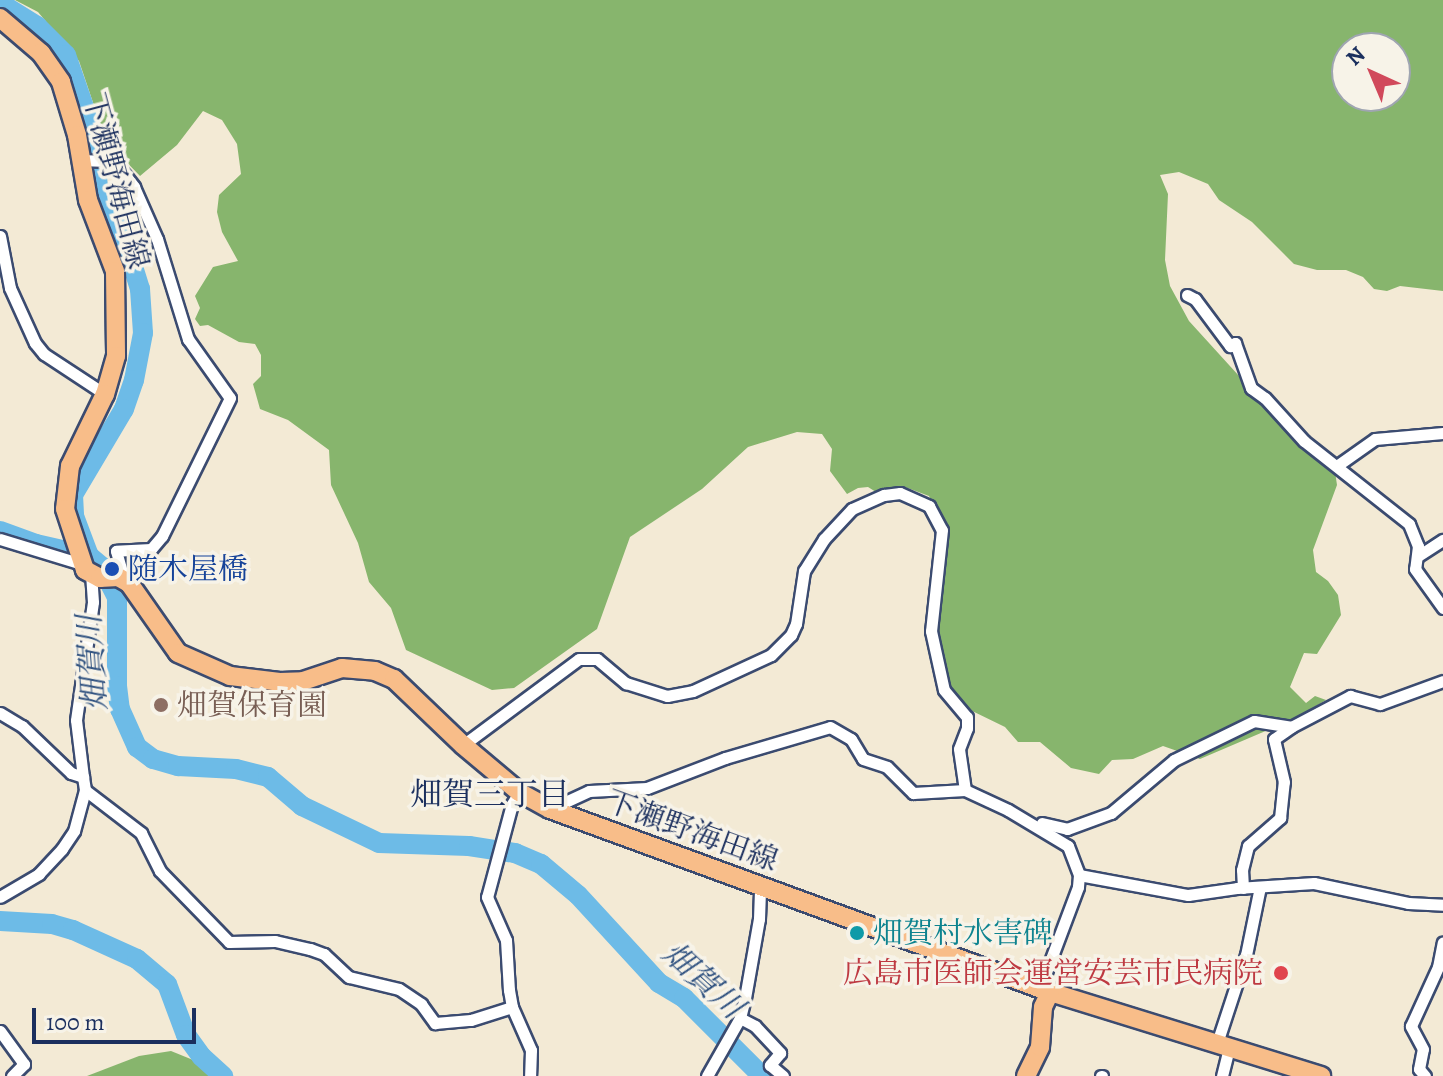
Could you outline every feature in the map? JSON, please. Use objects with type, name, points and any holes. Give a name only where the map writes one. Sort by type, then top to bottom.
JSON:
[{"type":"main road","name":"下瀬野海田線","points":[[0,18],[51,65],[67,98],[88,200],[115,271],[117,345],[105,394],[66,478],[65,509],[96,568],[178,653],[191,662],[230,676],[280,682],[303,681],[342,668],[375,671],[394,679],[463,745],[519,792],[550,809],[1045,990],[1321,1076]]},
{"type":"main road","points":[[1026,1076],[1040,1047],[1045,990]]},
{"type":"street","points":[[0,897],[27,884],[56,856],[74,831],[85,790],[76,720],[96,568],[116,551],[151,549],[162,536],[230,398],[188,339],[157,239],[134,187],[114,161],[80,160]]},
{"type":"street","points":[[0,236],[10,288],[35,343],[44,354],[105,394]]},
{"type":"street","points":[[1187,295],[1202,307],[1230,346],[1235,343],[1242,357],[1248,385],[1265,398],[1304,441],[1409,524],[1418,556],[1415,569],[1443,608]]},
{"type":"street","points":[[1338,465],[1375,439],[1443,433]]},
{"type":"street","points":[[463,745],[579,659],[597,659],[626,683],[667,696],[693,691],[771,655],[791,635],[796,624],[804,571],[824,539],[852,509],[884,495],[900,493],[929,506],[942,530],[931,631],[944,690],[967,717],[967,728],[959,749],[965,790]]},
{"type":"street","points":[[0,539],[96,568]]},
{"type":"street","points":[[1418,556],[1443,540]]},
{"type":"street","points":[[1243,888],[1244,857],[1248,846],[1280,818],[1284,782],[1274,739],[1350,696],[1380,704],[1443,681]]},
{"type":"street","points":[[0,713],[22,726],[71,773],[83,777]]},
{"type":"street","points":[[1008,810],[1067,829],[1111,813],[1174,760],[1254,721],[1291,727]]},
{"type":"street","points":[[550,809],[589,791],[647,788],[725,758],[830,727],[851,739],[863,759],[887,767],[913,793],[965,790],[1008,810],[1068,846],[1079,875],[1045,990]]},
{"type":"street","points":[[85,790],[141,833],[160,871],[229,942],[275,941],[324,954],[349,977],[399,989],[421,1004],[435,1023],[471,1020],[512,1007]]},
{"type":"street","points":[[519,792],[512,804],[487,897],[506,940],[512,1007],[531,1050],[530,1076]]},
{"type":"street","points":[[1079,875],[1188,895],[1314,883],[1408,903],[1443,905]]},
{"type":"street","points":[[707,1076],[740,1018],[755,944],[760,886]]},
{"type":"street","points":[[1226,1075],[1223,1045],[1260,887]]},
{"type":"street","points":[[1425,1076],[1419,1069],[1423,1049],[1411,1026],[1438,967],[1443,942]]},
{"type":"street","points":[[740,1018],[755,1026],[780,1053],[770,1065],[783,1076]]},
{"type":"street","points":[[0,1031],[24,1064],[12,1076]]},
{"type":"green space","points":[[15,0],[1443,0],[1443,291],[1400,286],[1387,291],[1374,289],[1363,277],[1346,270],[1317,270],[1294,264],[1252,222],[1219,200],[1208,184],[1179,172],[1160,175],[1168,194],[1165,260],[1170,286],[1189,321],[1309,453],[1334,465],[1337,485],[1313,550],[1316,572],[1328,581],[1338,595],[1341,615],[1317,654],[1304,653],[1290,687],[1306,703],[1315,696],[1326,700],[1296,718],[1200,759],[1163,746],[1133,759],[1112,760],[1099,774],[1071,768],[1040,742],[1018,742],[1005,727],[964,707],[943,673],[935,596],[947,531],[929,496],[905,487],[876,492],[868,487],[858,488],[847,494],[830,471],[832,449],[822,434],[797,432],[748,447],[702,489],[630,537],[597,629],[514,688],[492,690],[406,650],[391,608],[369,582],[358,543],[331,485],[329,450],[288,420],[260,409],[253,384],[261,376],[261,355],[255,344],[239,342],[208,325],[200,326],[195,319],[200,308],[195,296],[213,267],[238,261],[222,232],[217,212],[219,195],[241,174],[237,144],[222,120],[203,111],[177,145],[140,176],[106,141],[79,61],[38,12]]},
{"type":"green space","points":[[171,1051],[198,1062],[215,1076],[87,1076],[139,1056]]},
{"type":"waterway","name":"畑賀川","points":[[0,3],[37,26],[66,55],[93,133],[98,188],[122,231],[140,289],[143,333],[134,380],[124,409],[73,495],[74,516],[89,556],[101,566],[117,597],[120,709],[137,747],[153,759],[178,766],[236,769],[268,777],[302,806],[379,843],[469,846],[515,853],[541,864],[578,895],[659,983],[684,998],[762,1076]]},
{"type":"waterway","points":[[0,531],[36,544],[89,556]]},
{"type":"waterway","points":[[0,921],[52,924],[73,930],[137,959],[167,984],[186,1035],[201,1056],[223,1076]]},
{"type":"place","name":"随木屋橋","points":[[112,569]]},
{"type":"place","name":"畑賀保育園","points":[[161,705]]},
{"type":"place","name":"畑賀村水害碑","points":[[857,933]]},
{"type":"place","name":"広島市医師会運営安芸市民病院","points":[[1281,973]]},
{"type":"district","name":"畑賀三丁目","points":[[490,794]]}]
